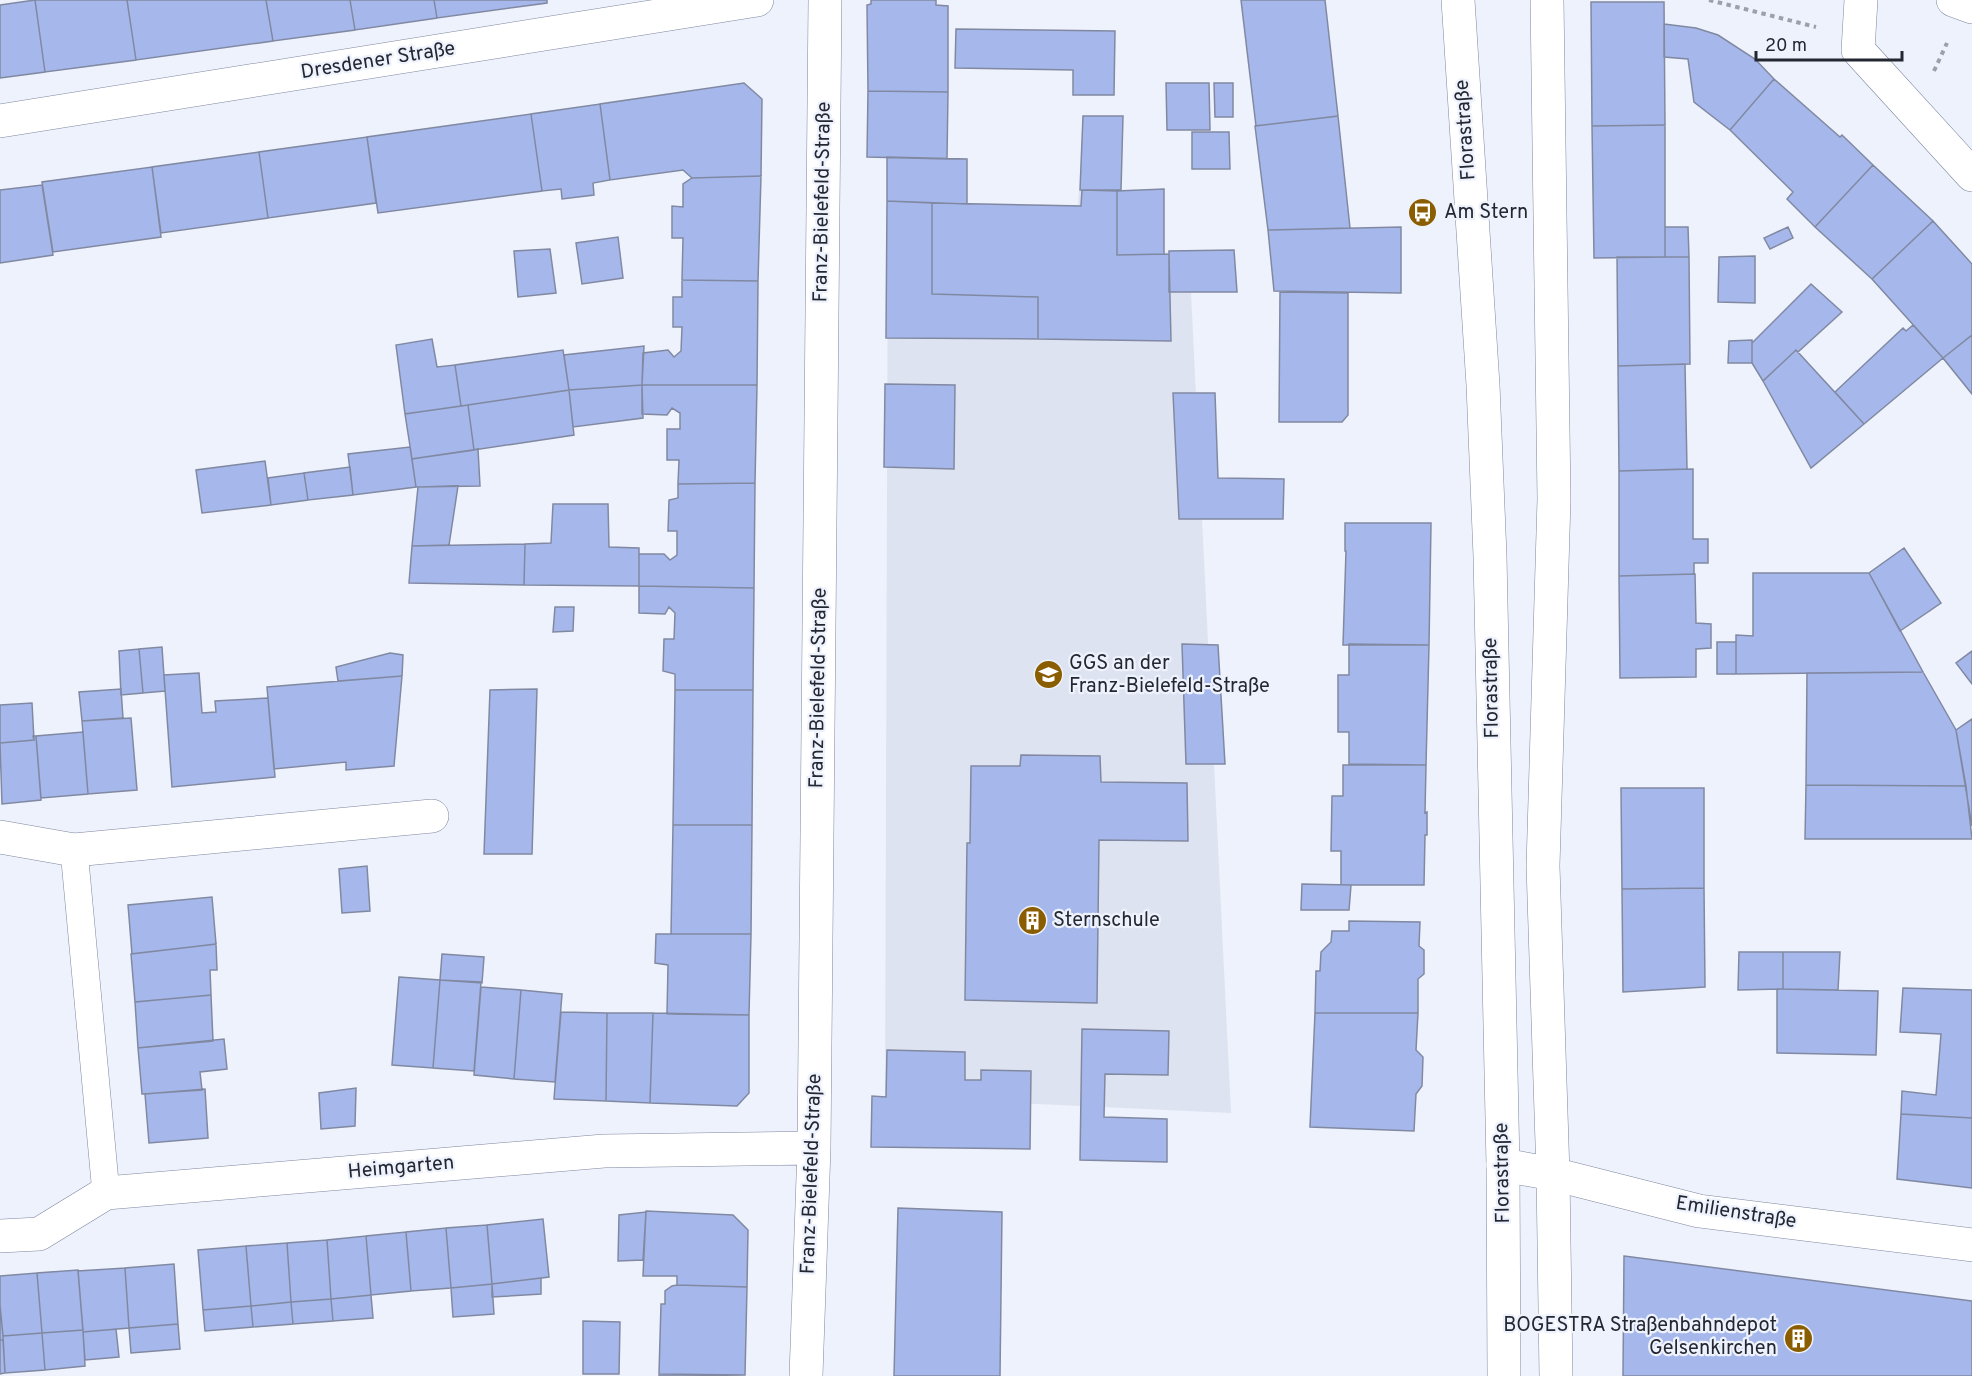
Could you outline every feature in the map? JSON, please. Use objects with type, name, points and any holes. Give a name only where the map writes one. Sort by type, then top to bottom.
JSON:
[{"type":"street","name":"Dresdener Straße","points":[[0,121],[757,0]]},
{"type":"street","name":"Franz-Bielefeld-Straße","points":[[806,1376],[814,1148],[825,0]]},
{"type":"street","name":"Florastraße","points":[[1458,0],[1483,385],[1490,545],[1503,1165],[1504,1376]]},
{"type":"street","points":[[1547,0],[1554,498],[1543,867],[1553,1174],[1556,1376]]},
{"type":"street","points":[[1861,0],[1858,50],[1972,175]]},
{"type":"street","points":[[0,837],[74,850],[432,816]]},
{"type":"street","name":"Heimgarten","points":[[0,1236],[39,1233],[106,1194],[604,1151],[814,1148]]},
{"type":"street","name":"Emilienstraße","points":[[1503,1165],[1553,1174],[1699,1211],[1972,1245]]},
{"type":"lane","points":[[74,850],[106,1194]]},
{"type":"path","points":[[1709,0],[1814,26],[1858,50]]},
{"type":"path","points":[[1914,112],[1963,4]]},
{"type":"shaded area","name":"GGS an der Franz-Bielefeld-Straße","points":[[1079,191],[1120,191],[1118,253],[1189,252],[1231,1113],[885,1097],[888,202],[1078,205]]},
{"type":"building","points":[[35,0],[45,72],[0,78],[0,5]]},
{"type":"building","points":[[35,0],[127,0],[136,60],[45,72]]},
{"type":"building","points":[[127,0],[266,0],[273,41],[136,60]]},
{"type":"building","points":[[266,0],[350,0],[355,30],[273,41]]},
{"type":"building","points":[[350,0],[434,0],[437,18],[355,30]]},
{"type":"building","points":[[434,0],[547,0],[547,3],[437,18]]},
{"type":"building","points":[[871,0],[936,0],[936,5],[948,6],[948,92],[868,91],[867,5],[871,4]]},
{"type":"building","points":[[1241,0],[1325,0],[1338,116],[1256,126]]},
{"type":"building","points":[[1591,2],[1664,2],[1665,125],[1592,126]]},
{"type":"building","points":[[1664,24],[1696,28],[1718,35],[1755,59],[1774,79],[1730,130],[1694,102],[1688,59],[1664,57]]},
{"type":"building","points":[[956,29],[1115,31],[1114,95],[1073,95],[1073,70],[955,68]]},
{"type":"building","points":[[1774,79],[1840,137],[1842,135],[1873,165],[1815,227],[1787,199],[1793,192],[1730,130]]},
{"type":"building","points":[[744,83],[762,99],[761,176],[692,178],[683,170],[610,180],[600,104]]},
{"type":"building","points":[[1166,83],[1209,83],[1210,130],[1167,130]]},
{"type":"building","points":[[1214,83],[1233,83],[1233,117],[1215,117]]},
{"type":"building","points":[[868,91],[948,92],[947,159],[867,157]]},
{"type":"building","points":[[600,104],[610,180],[593,183],[594,195],[562,199],[561,189],[542,191],[531,114]]},
{"type":"building","points":[[531,114],[542,191],[378,213],[367,137]]},
{"type":"building","points":[[1083,116],[1123,116],[1121,190],[1080,190]]},
{"type":"building","points":[[1338,116],[1350,228],[1268,230],[1255,126]]},
{"type":"building","points":[[1665,125],[1665,257],[1594,258],[1592,126]]},
{"type":"building","points":[[1192,132],[1229,132],[1230,169],[1192,169]]},
{"type":"building","points":[[367,137],[376,203],[268,218],[259,152]]},
{"type":"building","points":[[259,152],[268,218],[161,233],[152,167]]},
{"type":"building","points":[[887,157],[967,159],[967,204],[887,201]]},
{"type":"building","points":[[1873,165],[1933,221],[1872,279],[1815,227]]},
{"type":"building","points":[[152,167],[161,237],[53,252],[42,182]]},
{"type":"building","points":[[761,176],[758,281],[682,280],[683,238],[672,238],[672,206],[683,207],[683,184],[692,178]]},
{"type":"building","points":[[42,185],[53,255],[0,263],[0,190]]},
{"type":"building","points":[[1164,189],[1164,254],[1117,255],[1117,191]]},
{"type":"building","points":[[1082,190],[1117,191],[1117,255],[1169,254],[1171,341],[1038,339],[1038,297],[932,294],[932,203],[1081,206]]},
{"type":"building","points":[[887,201],[932,203],[932,294],[1038,297],[1038,339],[886,338]]},
{"type":"building","points":[[1933,221],[1972,264],[1972,335],[1943,358],[1872,279]]},
{"type":"building","points":[[1401,227],[1401,293],[1274,291],[1268,230]]},
{"type":"building","points":[[1665,227],[1688,227],[1689,257],[1665,257]]},
{"type":"building","points":[[1788,227],[1793,238],[1770,249],[1764,238]]},
{"type":"building","points":[[618,237],[623,278],[582,284],[576,243]]},
{"type":"building","points":[[550,249],[556,293],[518,297],[514,251]]},
{"type":"building","points":[[1234,250],[1237,292],[1169,292],[1169,251]]},
{"type":"building","points":[[1755,256],[1755,303],[1718,302],[1719,257]]},
{"type":"building","points":[[1617,257],[1689,257],[1690,364],[1618,366]]},
{"type":"building","points":[[682,280],[758,281],[757,385],[642,385],[643,353],[668,350],[674,357],[681,351],[682,327],[673,327],[673,297],[682,297]]},
{"type":"building","points":[[1811,284],[1842,312],[1763,381],[1752,363],[1752,343]]},
{"type":"building","points":[[1280,292],[1348,293],[1348,415],[1342,422],[1279,422]]},
{"type":"building","points":[[1913,325],[1943,358],[1864,424],[1835,392],[1903,328],[1906,331]]},
{"type":"building","points":[[1972,335],[1972,394],[1943,358]]},
{"type":"building","points":[[432,339],[437,367],[455,365],[461,406],[405,414],[396,345]]},
{"type":"building","points":[[1752,340],[1752,363],[1728,363],[1729,341]]},
{"type":"building","points":[[644,346],[642,385],[569,390],[564,355]]},
{"type":"building","points":[[563,350],[569,390],[461,406],[455,365]]},
{"type":"building","points":[[1796,350],[1864,424],[1811,468],[1763,381]]},
{"type":"building","points":[[1685,364],[1687,469],[1619,471],[1618,366]]},
{"type":"building","points":[[885,384],[955,385],[954,469],[884,467]]},
{"type":"building","points":[[642,385],[757,385],[755,483],[678,484],[679,460],[667,460],[667,429],[680,429],[680,413],[672,408],[667,415],[642,414]]},
{"type":"building","points":[[642,385],[643,418],[573,427],[569,390]]},
{"type":"building","points":[[569,390],[574,435],[474,450],[468,405]]},
{"type":"building","points":[[1173,393],[1215,393],[1218,478],[1284,479],[1283,519],[1179,519]]},
{"type":"building","points":[[468,405],[474,450],[412,459],[405,414]]},
{"type":"building","points":[[410,447],[416,487],[353,495],[348,454]]},
{"type":"building","points":[[478,449],[480,486],[416,487],[412,459]]},
{"type":"building","points":[[265,461],[271,505],[202,513],[196,470]]},
{"type":"building","points":[[350,467],[353,495],[308,500],[304,473]]},
{"type":"building","points":[[1693,469],[1693,539],[1708,539],[1708,563],[1694,563],[1694,574],[1619,576],[1619,471]]},
{"type":"building","points":[[304,473],[308,500],[271,505],[268,478]]},
{"type":"building","points":[[755,483],[754,588],[639,586],[639,554],[664,554],[670,560],[677,555],[677,531],[668,531],[669,500],[678,498],[678,484]]},
{"type":"building","points":[[458,486],[449,545],[412,546],[418,487]]},
{"type":"building","points":[[553,504],[608,504],[609,547],[639,548],[639,586],[524,585],[525,544],[551,543]]},
{"type":"building","points":[[1345,523],[1431,523],[1429,645],[1343,645]]},
{"type":"building","points":[[525,544],[524,585],[409,583],[412,546]]},
{"type":"building","points":[[1904,548],[1941,603],[1900,631],[1869,573]]},
{"type":"building","points":[[1753,573],[1869,573],[1923,672],[1736,674],[1736,635],[1753,636]]},
{"type":"building","points":[[1695,574],[1696,623],[1711,624],[1711,648],[1696,649],[1696,677],[1620,678],[1619,576]]},
{"type":"building","points":[[639,586],[754,588],[753,690],[675,690],[675,674],[663,671],[664,639],[674,639],[675,613],[669,607],[665,614],[639,613]]},
{"type":"building","points":[[555,607],[574,607],[573,631],[553,632]]},
{"type":"building","points":[[1717,642],[1736,642],[1736,674],[1717,674]]},
{"type":"building","points":[[1182,644],[1218,645],[1225,764],[1186,764]]},
{"type":"building","points":[[1349,644],[1429,645],[1426,765],[1349,764],[1349,732],[1338,732],[1338,675],[1349,675]]},
{"type":"building","points":[[162,647],[165,691],[143,693],[139,649]]},
{"type":"building","points":[[139,649],[143,693],[121,695],[119,651]]},
{"type":"building","points":[[1972,651],[1972,684],[1956,663]]},
{"type":"building","points":[[390,653],[403,655],[402,676],[338,681],[336,667]]},
{"type":"building","points":[[1923,672],[1956,730],[1966,786],[1806,785],[1807,673]]},
{"type":"building","points":[[199,673],[202,713],[216,712],[215,701],[268,698],[275,777],[172,787],[164,675]]},
{"type":"building","points":[[402,676],[394,766],[346,770],[346,762],[274,769],[267,687]]},
{"type":"building","points":[[121,689],[123,718],[82,721],[79,692]]},
{"type":"building","points":[[537,689],[532,854],[484,854],[490,690]]},
{"type":"building","points":[[675,690],[753,690],[752,825],[673,825]]},
{"type":"building","points":[[32,703],[34,740],[0,743],[0,705]]},
{"type":"building","points":[[131,718],[137,790],[88,794],[82,721]]},
{"type":"building","points":[[1972,719],[1972,826],[1956,730]]},
{"type":"building","points":[[83,732],[88,794],[41,798],[36,736]]},
{"type":"building","points":[[33,736],[36,736],[41,800],[2,804],[0,743],[34,740]]},
{"type":"building","name":"Sternschule","points":[[1021,755],[1100,756],[1101,782],[1187,783],[1188,841],[1099,840],[1097,1003],[965,1000],[967,843],[970,843],[971,766],[1020,766]]},
{"type":"building","points":[[1343,765],[1426,765],[1427,835],[1425,835],[1424,885],[1341,885],[1341,851],[1331,851],[1332,796],[1343,796]]},
{"type":"building","points":[[1806,785],[1966,786],[1972,839],[1805,839]]},
{"type":"building","points":[[1621,788],[1704,788],[1704,888],[1622,889]]},
{"type":"building","points":[[673,825],[752,825],[751,934],[671,934]]},
{"type":"building","points":[[367,866],[370,911],[342,913],[339,869]]},
{"type":"building","points":[[1302,884],[1351,885],[1349,910],[1301,910]]},
{"type":"building","points":[[1704,888],[1705,987],[1623,992],[1622,889]]},
{"type":"building","points":[[212,897],[216,944],[132,954],[128,905]]},
{"type":"building","points":[[1349,921],[1420,922],[1419,946],[1424,950],[1424,974],[1418,979],[1418,1013],[1315,1013],[1316,971],[1320,971],[1321,952],[1331,942],[1332,931],[1349,931]]},
{"type":"building","points":[[656,934],[751,934],[749,1015],[667,1014],[668,965],[655,963]]},
{"type":"building","points":[[216,944],[217,970],[210,970],[211,995],[135,1002],[131,954]]},
{"type":"building","points":[[1739,952],[1783,952],[1783,989],[1738,990]]},
{"type":"building","points":[[1783,952],[1840,952],[1838,990],[1783,989]]},
{"type":"building","points":[[442,954],[484,957],[482,983],[440,980]]},
{"type":"building","points":[[399,977],[440,980],[433,1068],[392,1065]]},
{"type":"building","points":[[440,980],[481,982],[474,1071],[433,1068]]},
{"type":"building","points":[[481,987],[521,990],[514,1079],[474,1075]]},
{"type":"building","points":[[1903,988],[1972,990],[1972,1118],[1901,1114],[1902,1091],[1936,1095],[1941,1034],[1900,1032]]},
{"type":"building","points":[[1777,989],[1878,991],[1876,1055],[1777,1053]]},
{"type":"building","points":[[521,990],[562,994],[555,1082],[514,1079]]},
{"type":"building","points":[[211,995],[213,1041],[138,1048],[135,1002]]},
{"type":"building","points":[[561,1012],[607,1013],[606,1101],[554,1099]]},
{"type":"building","points":[[607,1013],[653,1013],[650,1103],[606,1101]]},
{"type":"building","points":[[653,1013],[749,1015],[749,1093],[737,1106],[650,1103]]},
{"type":"building","points":[[1315,1013],[1418,1013],[1416,1050],[1423,1057],[1422,1086],[1416,1094],[1414,1131],[1310,1127]]},
{"type":"building","points":[[1082,1029],[1169,1031],[1168,1075],[1105,1074],[1104,1117],[1167,1119],[1167,1162],[1080,1160]]},
{"type":"building","points":[[224,1039],[227,1069],[200,1072],[202,1090],[142,1094],[138,1048]]},
{"type":"building","points":[[887,1050],[965,1052],[965,1080],[981,1080],[981,1070],[1031,1071],[1030,1149],[871,1147],[872,1096],[886,1097]]},
{"type":"building","points":[[356,1088],[355,1126],[321,1129],[319,1093]]},
{"type":"building","points":[[205,1089],[208,1138],[149,1143],[145,1094]]},
{"type":"building","points":[[1901,1114],[1972,1118],[1972,1188],[1897,1179]]},
{"type":"building","points":[[898,1208],[1002,1212],[1000,1376],[894,1376]]},
{"type":"building","points":[[646,1211],[733,1215],[748,1230],[747,1287],[677,1285],[677,1276],[643,1276]]},
{"type":"building","points":[[646,1212],[643,1260],[618,1261],[619,1215]]},
{"type":"building","points":[[543,1219],[549,1277],[492,1284],[487,1225]]},
{"type":"building","points":[[487,1225],[492,1284],[451,1288],[446,1228]]},
{"type":"building","points":[[446,1228],[451,1288],[411,1291],[406,1232]]},
{"type":"building","points":[[406,1232],[411,1291],[371,1295],[366,1236]]},
{"type":"building","points":[[366,1236],[371,1295],[331,1299],[327,1240]]},
{"type":"building","points":[[327,1240],[331,1299],[291,1302],[287,1243]]},
{"type":"building","points":[[287,1243],[291,1302],[251,1306],[246,1246]]},
{"type":"building","points":[[246,1246],[251,1306],[203,1310],[198,1250]]},
{"type":"building","name":"BOGESTRA Straßenbahndepot Gelsenkirchen","points":[[1624,1256],[1972,1301],[1972,1376],[1623,1376]]},
{"type":"building","points":[[174,1264],[178,1324],[129,1328],[125,1268]]},
{"type":"building","points":[[125,1268],[129,1328],[83,1332],[78,1271]]},
{"type":"building","points":[[78,1270],[83,1330],[42,1333],[37,1273]]},
{"type":"building","points":[[37,1273],[42,1333],[3,1336],[0,1276]]},
{"type":"building","points":[[541,1278],[541,1294],[492,1297],[492,1284]]},
{"type":"building","points":[[492,1284],[494,1314],[453,1317],[451,1288]]},
{"type":"building","points":[[677,1285],[747,1287],[745,1375],[659,1374],[661,1304],[665,1304],[665,1291]]},
{"type":"building","points":[[371,1295],[373,1318],[333,1321],[331,1299]]},
{"type":"building","points":[[331,1299],[333,1321],[293,1324],[291,1302]]},
{"type":"building","points":[[291,1302],[293,1324],[253,1327],[251,1306]]},
{"type":"building","points":[[0,1305],[3,1336],[3,1340],[0,1340]]},
{"type":"building","points":[[251,1306],[253,1327],[205,1331],[203,1310]]},
{"type":"building","points":[[583,1321],[620,1322],[619,1374],[583,1374]]},
{"type":"building","points":[[178,1324],[180,1349],[131,1353],[129,1328]]},
{"type":"building","points":[[116,1329],[119,1357],[85,1360],[83,1332]]},
{"type":"building","points":[[83,1330],[85,1366],[45,1370],[42,1333]]},
{"type":"building","points":[[42,1333],[45,1370],[5,1373],[3,1336]]},
{"type":"building","points":[[0,1340],[3,1340],[5,1373],[0,1374]]},
{"type":"building","points":[[659,1374],[745,1375],[659,1376]]},
{"type":"place","name":"Am Stern","points":[[1423,213]]},
{"type":"place","name":"GGS an der Franz-Bielefeld-Straße","points":[[1048,675]]},
{"type":"place","name":"Sternschule","points":[[1032,921]]},
{"type":"place","name":"BOGESTRA Straßenbahndepot Gelsenkirchen","points":[[1798,1338]]}]
